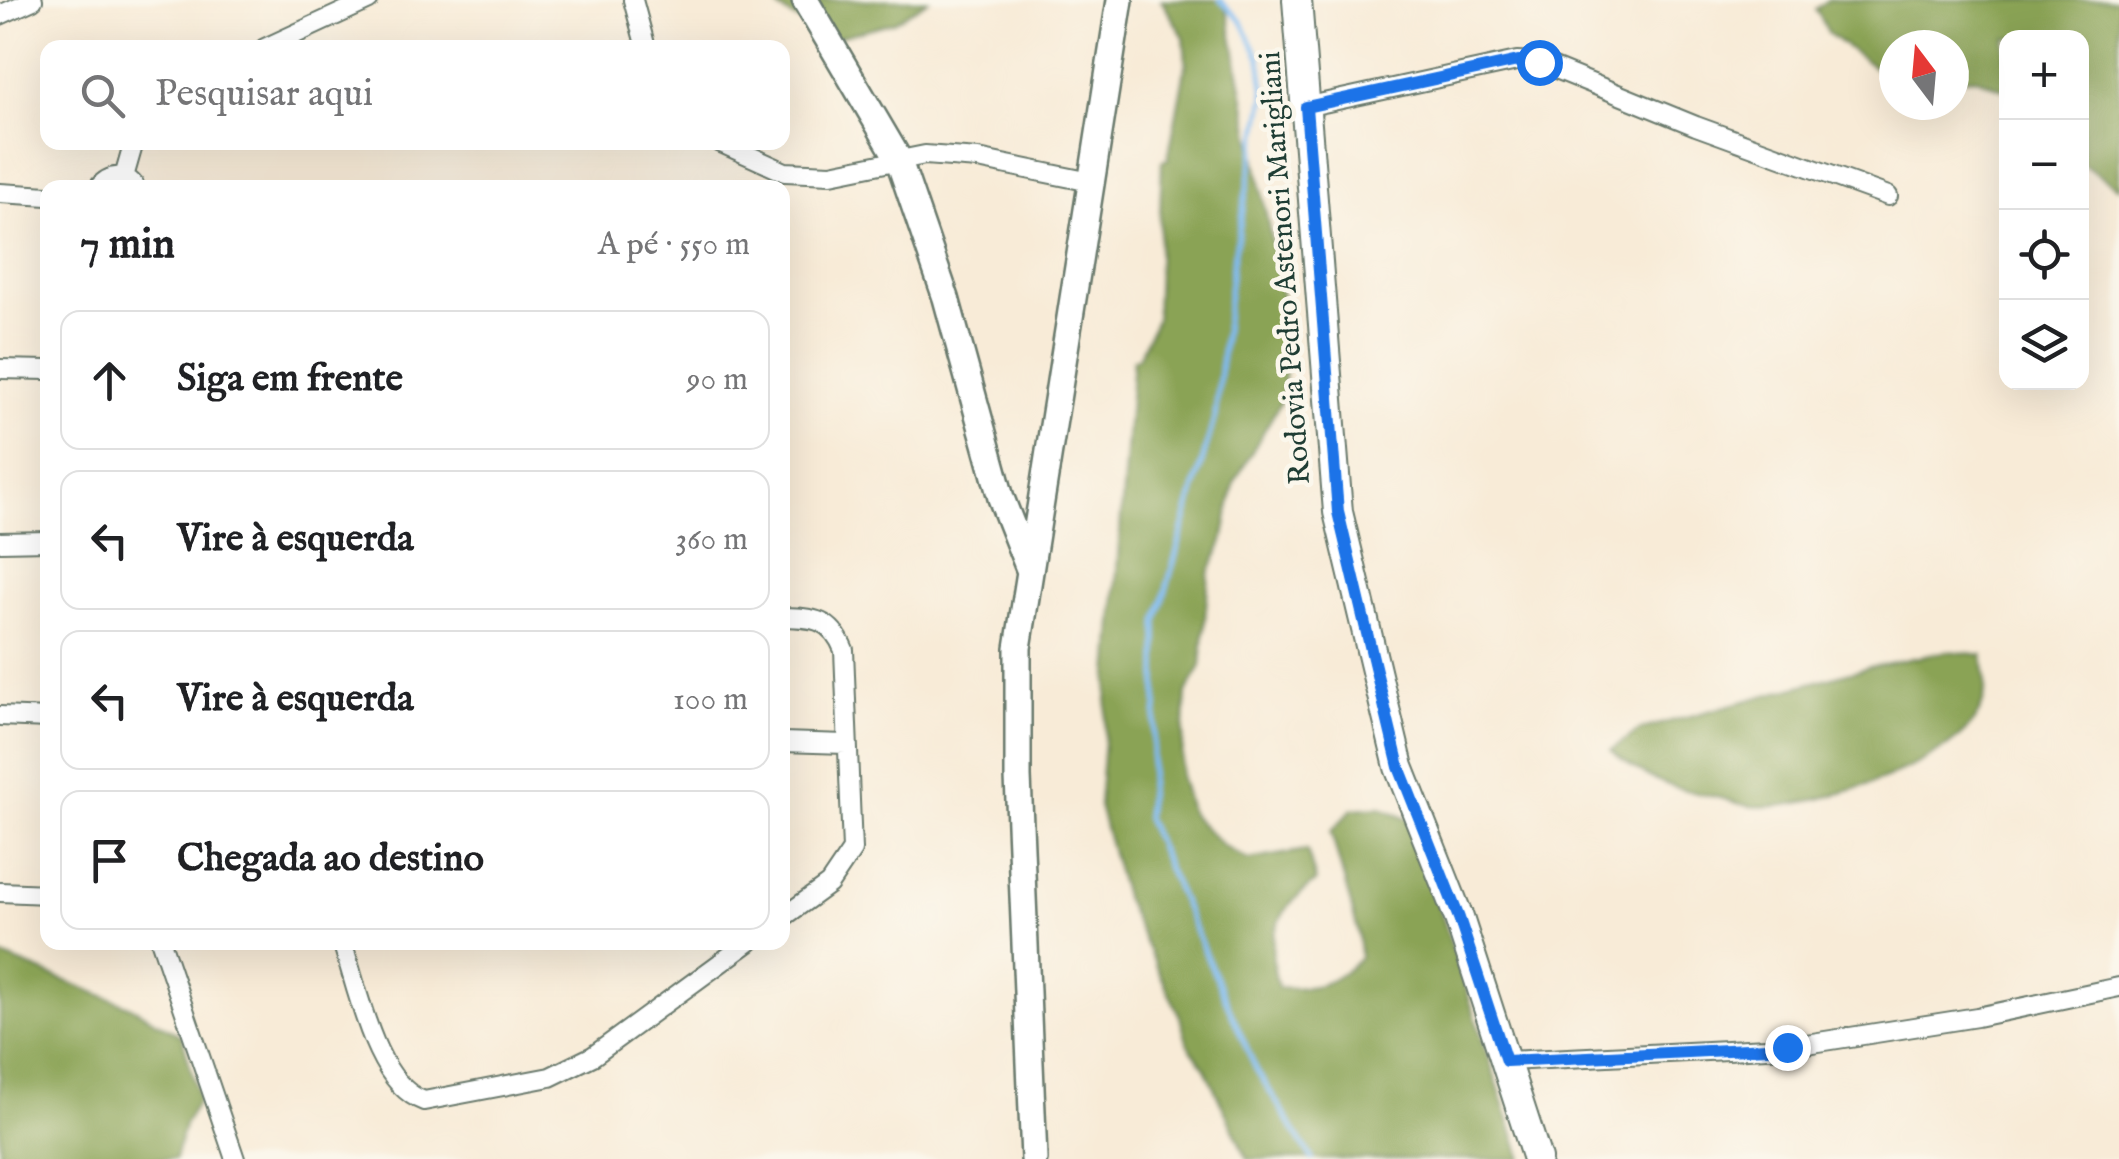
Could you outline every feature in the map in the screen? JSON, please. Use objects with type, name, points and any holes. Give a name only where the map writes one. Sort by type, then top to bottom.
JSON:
[{"type":"main road","name":"Rodovia Pedro Astenori Marigliani","points":[[1297,0],[1330,448],[1342,530],[1399,767],[1459,918],[1537,1159]]},
{"type":"street","points":[[0,15],[33,0]]},
{"type":"street","points":[[282,40],[369,0]]},
{"type":"street","points":[[633,0],[644,40]]},
{"type":"street","points":[[806,0],[898,158],[946,298],[1001,498],[1030,570]]},
{"type":"street","points":[[1034,1159],[1018,776],[1018,648],[1120,0]]},
{"type":"street","points":[[1306,107],[1518,61],[1539,62],[1696,126],[1888,196]]},
{"type":"street","points":[[130,180],[133,150]]},
{"type":"street","points":[[737,150],[785,172],[831,174],[898,158],[978,159],[1091,182]]},
{"type":"street","points":[[0,193],[40,196]]},
{"type":"street","points":[[0,369],[40,370]]},
{"type":"street","points":[[0,542],[40,541]]},
{"type":"street","points":[[790,618],[818,618],[835,628],[844,650],[852,850],[829,884],[790,912]]},
{"type":"street","points":[[0,716],[40,718]]},
{"type":"street","points":[[790,742],[846,744]]},
{"type":"street","points":[[0,892],[40,894]]},
{"type":"street","points":[[164,950],[236,1159]]},
{"type":"street","points":[[345,950],[382,1059],[398,1087],[424,1101],[550,1077],[579,1063],[738,950]]},
{"type":"street","points":[[1506,1061],[1787,1047],[1978,1018],[2119,987]]},
{"type":"green space","points":[[774,0],[928,0],[894,22],[832,39],[779,9]]},
{"type":"green space","points":[[1161,0],[1222,0],[1228,14],[1290,339],[1280,403],[1234,483],[1223,542],[1209,574],[1201,666],[1186,693],[1181,778],[1191,814],[1222,845],[1248,860],[1307,850],[1316,881],[1291,903],[1273,940],[1278,987],[1291,988],[1332,980],[1360,958],[1358,931],[1331,832],[1352,809],[1380,807],[1411,821],[1522,1159],[1247,1159],[1205,1068],[1188,1045],[1179,1014],[1125,900],[1099,806],[1133,359],[1138,358],[1156,320],[1162,161],[1168,159],[1186,64],[1184,37]]},
{"type":"green space","points":[[1828,0],[2119,0],[2119,188],[2089,169],[2089,30],[1999,30],[1999,88],[1969,78],[1969,30],[1879,30],[1879,71],[1829,34],[1816,9]]},
{"type":"green space","points":[[1948,651],[1983,655],[1984,698],[1974,721],[1957,739],[1903,771],[1837,794],[1775,806],[1746,805],[1662,783],[1636,770],[1611,750],[1639,730],[1869,667]]},
{"type":"green space","points":[[0,955],[129,1006],[182,1036],[199,1099],[184,1125],[175,1159],[0,1159]]},
{"type":"waterway","points":[[1220,0],[1242,22],[1260,59],[1265,96],[1232,266],[1215,416],[1157,622],[1157,707],[1146,818],[1256,1069],[1312,1159]]},
{"type":"route","points":[[1539,62],[1518,61],[1306,107],[1330,448],[1338,512],[1362,621],[1399,767],[1459,918],[1506,1061],[1787,1047]]}]
